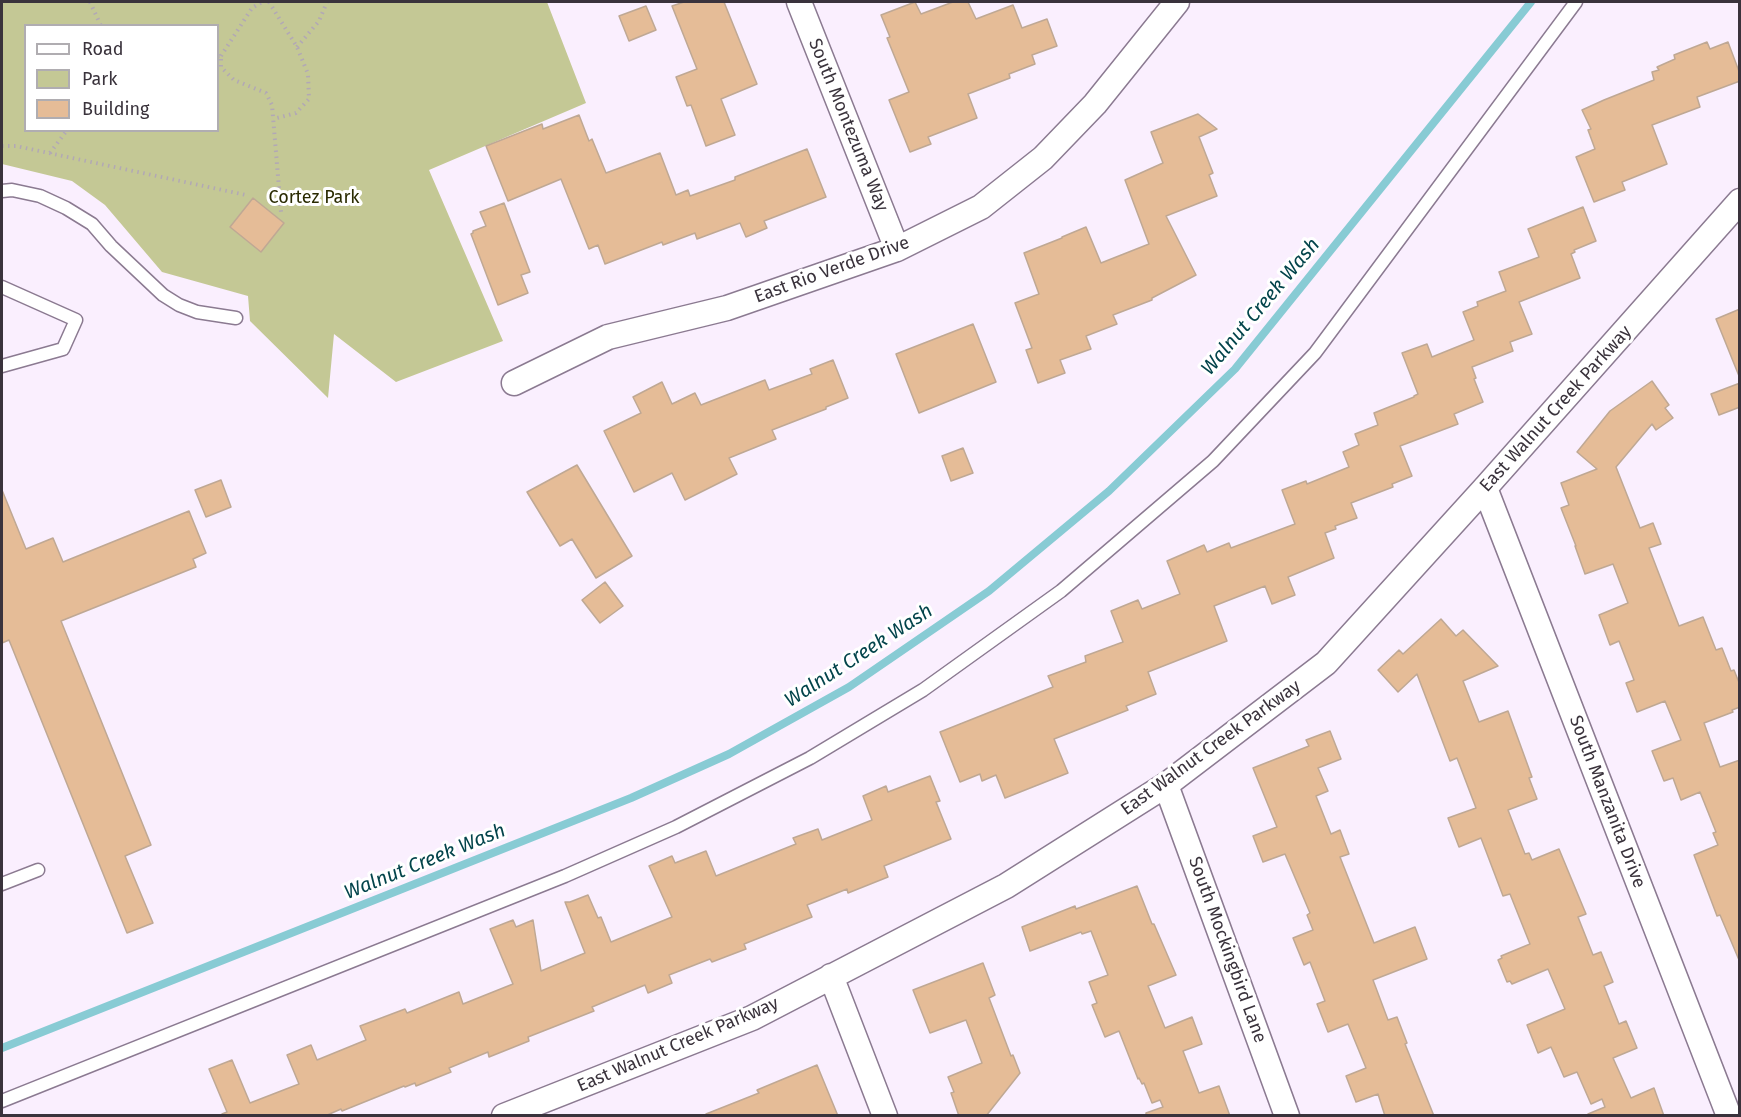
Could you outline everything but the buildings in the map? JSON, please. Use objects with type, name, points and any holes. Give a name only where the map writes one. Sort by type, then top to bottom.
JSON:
[{"type":"street","name":"South Montezuma Way","points":[[799,2],[897,249]]},
{"type":"street","name":"East Rio Verde Drive","points":[[514,383],[608,337],[727,308],[897,249],[981,207],[1043,158],[1095,104],[1177,2]]},
{"type":"street","name":"East Walnut Creek Parkway","points":[[504,1116],[752,1018],[1006,886],[1166,785],[1326,663],[1740,201]]},
{"type":"street","name":"South Manzanita Drive","points":[[1485,488],[1729,1116]]},
{"type":"street","name":"South Mockingbird Lane","points":[[1166,785],[1287,1116]]},
{"type":"street","points":[[831,976],[885,1116]]},
{"type":"lane","points":[[2,1101],[566,876],[676,827],[810,758],[923,690],[1061,591],[1214,460],[1315,353],[1576,2]]},
{"type":"lane","points":[[2,191],[12,190],[40,196],[92,224],[111,246],[163,295],[179,305],[197,312],[236,318]]},
{"type":"lane","points":[[2,287],[76,320],[63,349],[2,366]]},
{"type":"lane","points":[[2,884],[38,870]]},
{"type":"path","points":[[90,2],[100,24]]},
{"type":"path","points":[[262,2],[252,8],[219,56],[220,67],[234,80],[266,93],[272,105],[280,212]]},
{"type":"path","points":[[269,2],[297,47],[308,74],[309,99],[296,112],[273,120]]},
{"type":"path","points":[[297,47],[319,21],[327,2]]},
{"type":"path","points":[[50,153],[66,132]]},
{"type":"path","points":[[2,146],[16,146],[246,195]]},
{"type":"green space","name":"Cortez Park","points":[[2,2],[547,2],[586,103],[429,170],[503,341],[396,382],[334,334],[328,398],[250,321],[248,296],[162,272],[105,205],[72,181],[2,164]]},
{"type":"waterway","name":"Walnut Creek Wash","points":[[2,1048],[631,798],[729,754],[849,687],[989,591],[1109,491],[1235,369],[1531,2]]}]
